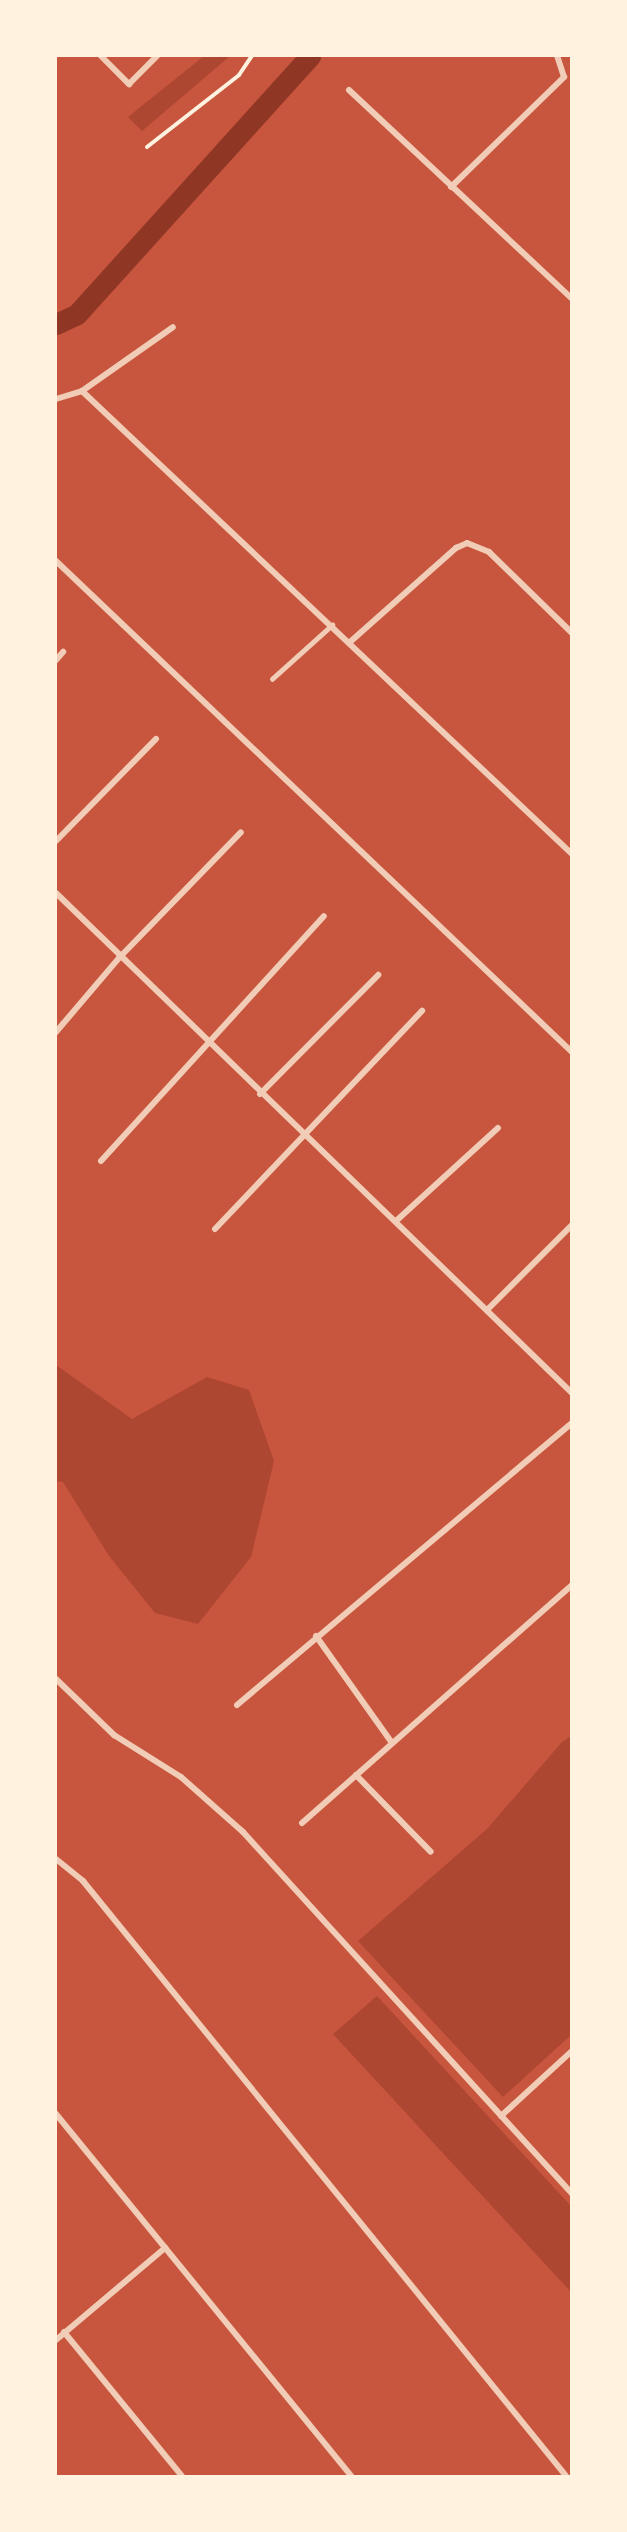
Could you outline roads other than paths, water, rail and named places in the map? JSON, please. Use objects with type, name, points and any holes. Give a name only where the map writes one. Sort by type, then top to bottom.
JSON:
[{"type":"street","points":[[101,56],[129,84],[157,56]]},
{"type":"street","points":[[452,187],[564,77],[557,56]]},
{"type":"street","points":[[349,90],[572,299]]},
{"type":"street","points":[[56,399],[82,391],[173,327]]},
{"type":"street","points":[[82,391],[572,854]]},
{"type":"street","points":[[350,642],[456,548],[467,543],[489,552],[572,633]]},
{"type":"street","points":[[56,561],[572,1052]]},
{"type":"street","points":[[56,660],[63,652]]},
{"type":"street","points":[[56,841],[156,739]]},
{"type":"street","points":[[56,1032],[119,958],[241,831]]},
{"type":"street","points":[[56,893],[119,958],[304,1137],[396,1221],[572,1393]]},
{"type":"street","points":[[101,1161],[324,916]]},
{"type":"street","points":[[260,1094],[378,975]]},
{"type":"street","points":[[214,1229],[422,1011]]},
{"type":"street","points":[[396,1221],[498,1128]]},
{"type":"street","points":[[487,1310],[572,1225]]},
{"type":"street","points":[[237,1705],[572,1422]]},
{"type":"street","points":[[302,1823],[572,1585]]},
{"type":"street","points":[[316,1636],[392,1743]]},
{"type":"street","points":[[56,1679],[114,1736],[181,1777],[243,1832],[572,2194]]},
{"type":"street","points":[[356,1775],[431,1852]]},
{"type":"street","points":[[56,1859],[83,1881],[566,2476]]},
{"type":"street","points":[[501,2116],[572,2051]]},
{"type":"street","points":[[56,2114],[351,2476]]},
{"type":"street","points":[[56,2340],[165,2248]]},
{"type":"street","points":[[64,2332],[182,2476]]},
{"type":"lane","points":[[272,679],[332,625]]},
{"type":"waterway","points":[[56,324],[77,314],[310,56]]}]
